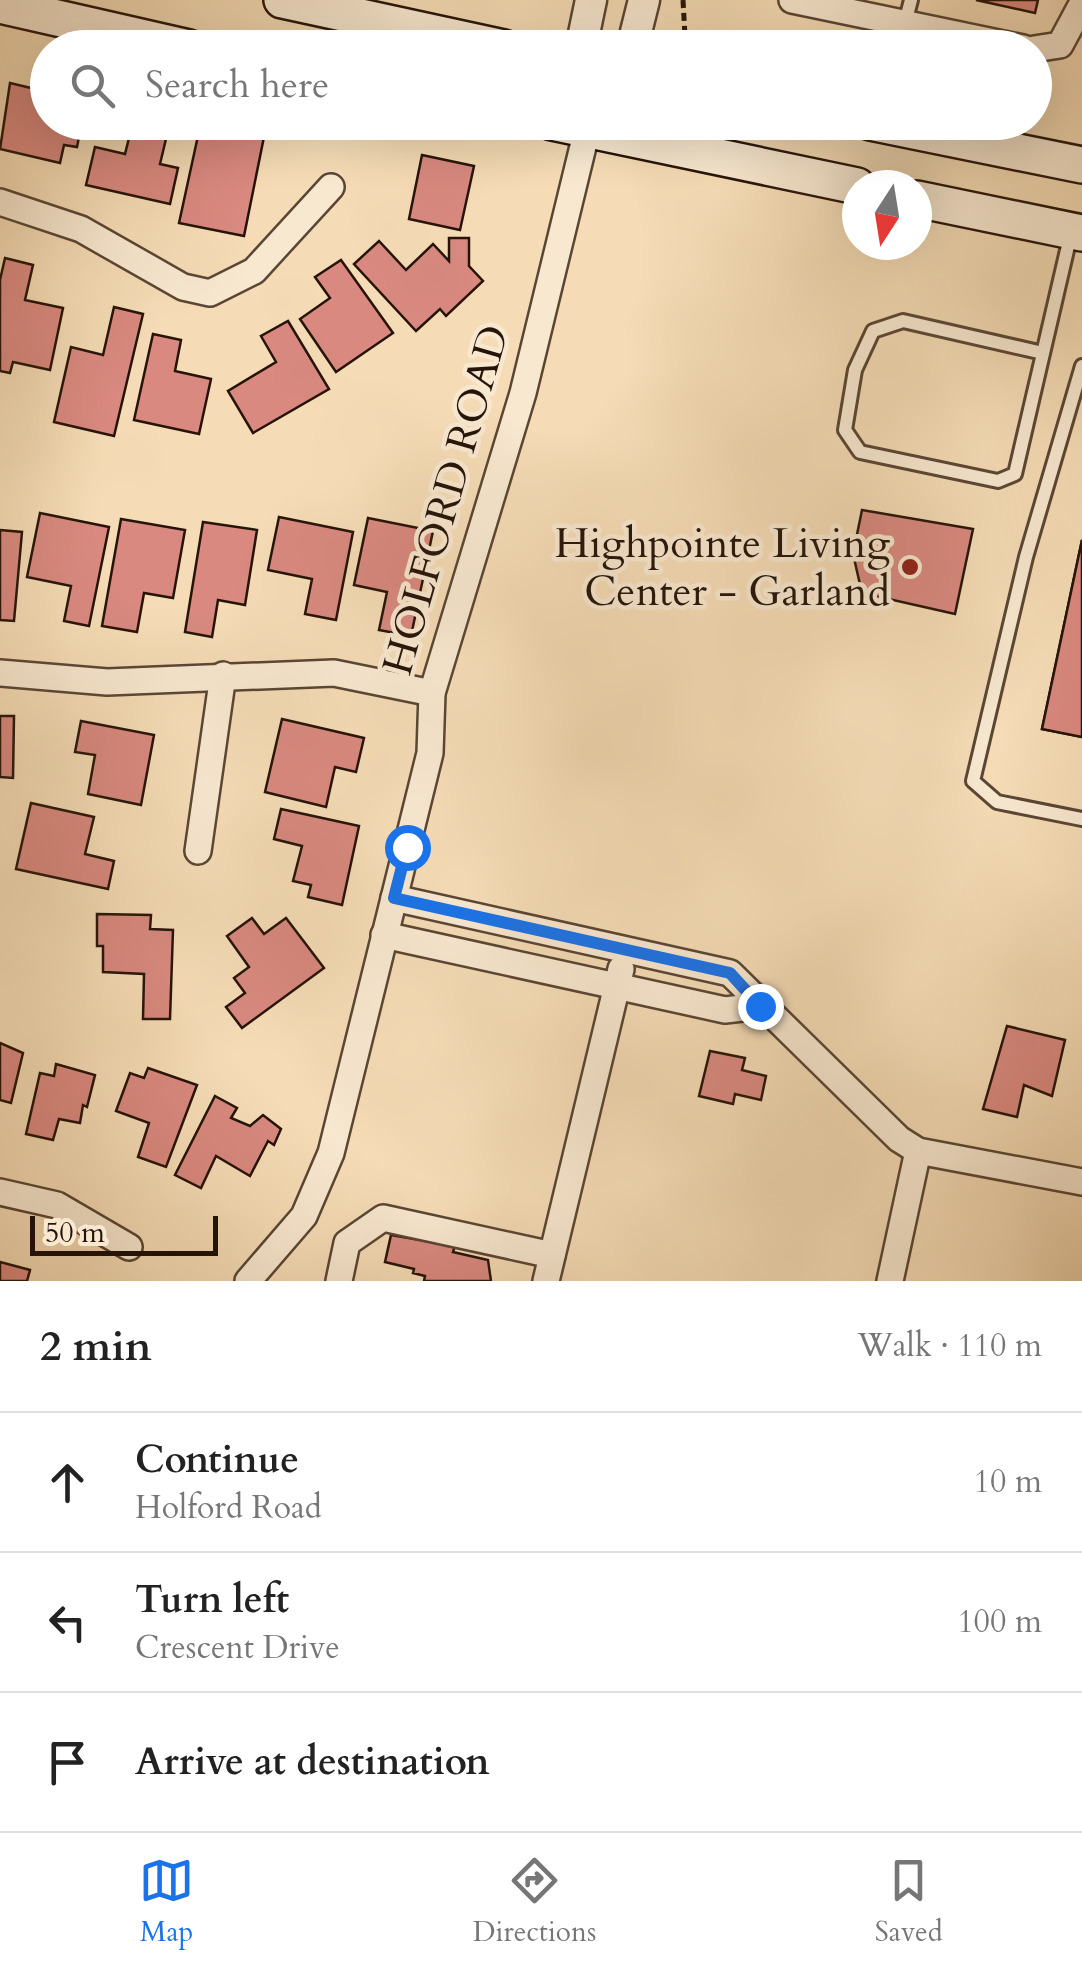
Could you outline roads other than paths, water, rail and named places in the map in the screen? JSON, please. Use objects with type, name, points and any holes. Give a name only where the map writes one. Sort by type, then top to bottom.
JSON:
[{"type":"main road","points":[[282,0],[421,30]]},
{"type":"main road","points":[[0,5],[110,30]]},
{"type":"main road","points":[[654,140],[842,183]]},
{"type":"main road","points":[[959,140],[1082,165]]},
{"type":"main road","points":[[932,202],[1077,232]]},
{"type":"street","points":[[585,30],[591,0]]},
{"type":"street","points":[[636,30],[644,0]]},
{"type":"street","points":[[792,0],[908,12],[966,30]]},
{"type":"street","points":[[1052,41],[1082,4]]},
{"type":"street","name":"HOLFORD ROAD","points":[[248,1281],[304,1216],[331,1153],[430,753],[432,693],[523,393],[584,140]]},
{"type":"street","points":[[0,202],[81,228],[183,287],[210,293],[254,271],[332,187]]},
{"type":"street","points":[[0,673],[107,682],[334,673],[432,693]]},
{"type":"street","points":[[198,851],[222,676]]},
{"type":"street","points":[[394,898],[730,973],[899,1139],[918,1151],[1082,1182]]},
{"type":"street","points":[[384,935],[725,1010],[760,1006]]},
{"type":"street","points":[[546,1281],[626,950]]},
{"type":"street","points":[[890,1281],[918,1151]]},
{"type":"street","points":[[0,1192],[56,1205],[129,1246]]},
{"type":"street","points":[[339,1281],[351,1238],[383,1218],[552,1255]]},
{"type":"lane","points":[[1043,353],[903,321],[873,331],[855,370],[845,430],[860,452],[998,481],[1015,474],[1077,232]]},
{"type":"lane","points":[[1082,366],[1026,557],[973,780],[997,802],[1082,819]]},
{"type":"place","name":"Highpointe Living Center - Garland","points":[[910,567]]}]
